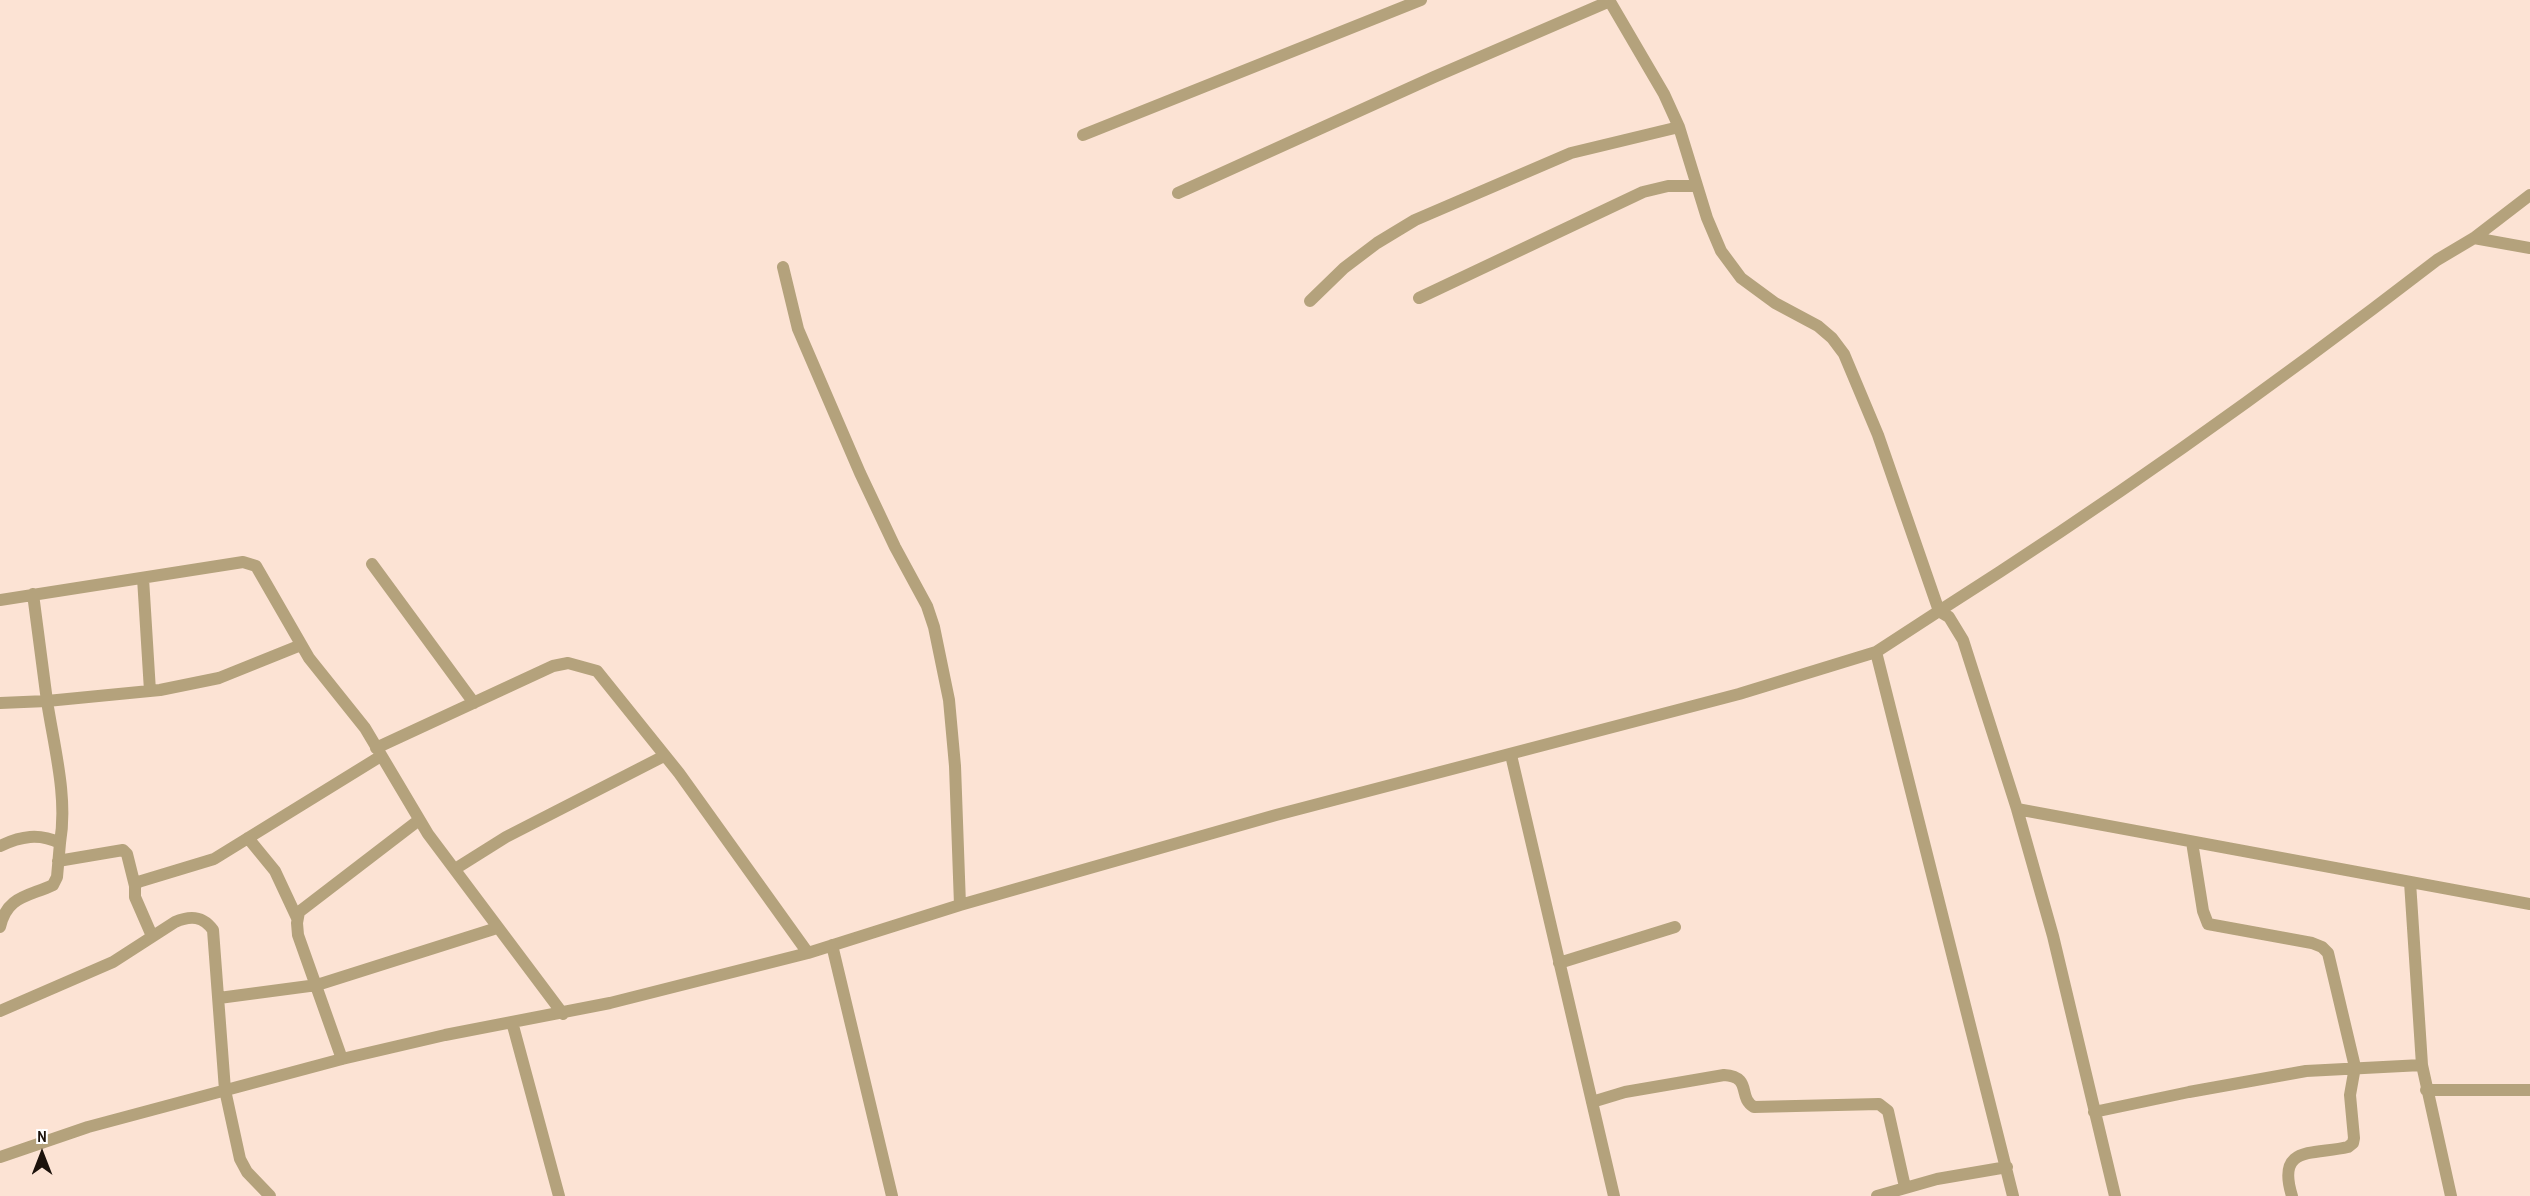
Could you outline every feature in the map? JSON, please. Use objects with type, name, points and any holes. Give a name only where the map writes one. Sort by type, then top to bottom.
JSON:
[{"type":"street","points":[[1083,135],[1421,0]]},
{"type":"street","points":[[1178,193],[1434,77],[1610,1],[1664,94],[1680,127],[1707,219],[1721,251],[1741,278],[1775,303],[1818,326],[1832,338],[1844,354],[1878,435],[1940,611],[1949,617],[1963,640],[2017,809],[2056,947],[2115,1196]]},
{"type":"street","points":[[1311,301],[1351,263],[1377,243],[1415,220],[1571,153],[1680,127]]},
{"type":"street","points":[[1419,298],[1643,192],[1668,186],[1697,186]]},
{"type":"street","points":[[0,1157],[88,1128],[342,1059],[445,1035],[563,1014],[808,953],[960,905],[1276,815],[1739,694],[1876,652],[2045,544],[2208,429],[2437,260],[2474,238],[2530,195]]},
{"type":"street","points":[[2474,238],[2530,248]]},
{"type":"street","points":[[783,267],[798,329],[860,473],[895,547],[927,606],[934,627],[949,700],[956,766],[960,905]]},
{"type":"street","points":[[0,600],[250,563],[260,571],[309,658],[365,728],[419,820],[563,1014]]},
{"type":"street","points":[[372,564],[474,702]]},
{"type":"street","points":[[143,578],[150,691]]},
{"type":"street","points":[[0,927],[3,912],[13,901],[53,885],[57,877],[63,817],[33,594]]},
{"type":"street","points":[[0,703],[150,691],[232,675],[301,645]]},
{"type":"street","points":[[1876,652],[2013,1196]]},
{"type":"street","points":[[135,886],[144,879],[202,865],[233,849],[379,752],[474,702],[552,666],[568,663],[597,671],[664,756],[808,953]]},
{"type":"street","points":[[1511,755],[1614,1196]]},
{"type":"street","points":[[455,869],[506,837],[664,756]]},
{"type":"street","points":[[2017,809],[2530,904]]},
{"type":"street","points":[[297,918],[299,912],[419,820]]},
{"type":"street","points":[[0,846],[32,836],[45,837],[60,843]]},
{"type":"street","points":[[248,838],[275,871],[297,918],[298,935],[342,1059]]},
{"type":"street","points":[[2192,842],[2203,911],[2208,924],[2312,943],[2325,949],[2355,1067],[2350,1088],[2354,1115],[2353,1143],[2338,1149],[2307,1153],[2291,1161],[2287,1173],[2292,1196]]},
{"type":"street","points":[[58,861],[123,850],[127,854],[135,886],[135,897],[152,936]]},
{"type":"street","points":[[2410,882],[2422,1065],[2451,1196]]},
{"type":"street","points":[[0,1011],[113,962],[184,918],[207,921],[213,930],[225,1090],[240,1159],[247,1173],[270,1196]]},
{"type":"street","points":[[1559,963],[1675,927]]},
{"type":"street","points":[[219,998],[317,986],[497,928]]},
{"type":"street","points":[[832,945],[892,1196]]},
{"type":"street","points":[[512,1022],[558,1196]]},
{"type":"street","points":[[2094,1112],[2306,1071],[2422,1065]]},
{"type":"street","points":[[1592,1102],[1625,1092],[1724,1075],[1735,1076],[1742,1082],[1748,1101],[1754,1107],[1879,1104],[1888,1111],[1905,1187]]},
{"type":"street","points":[[2426,1089],[2530,1089]]},
{"type":"street","points":[[1877,1196],[1937,1179],[2007,1167]]}]
